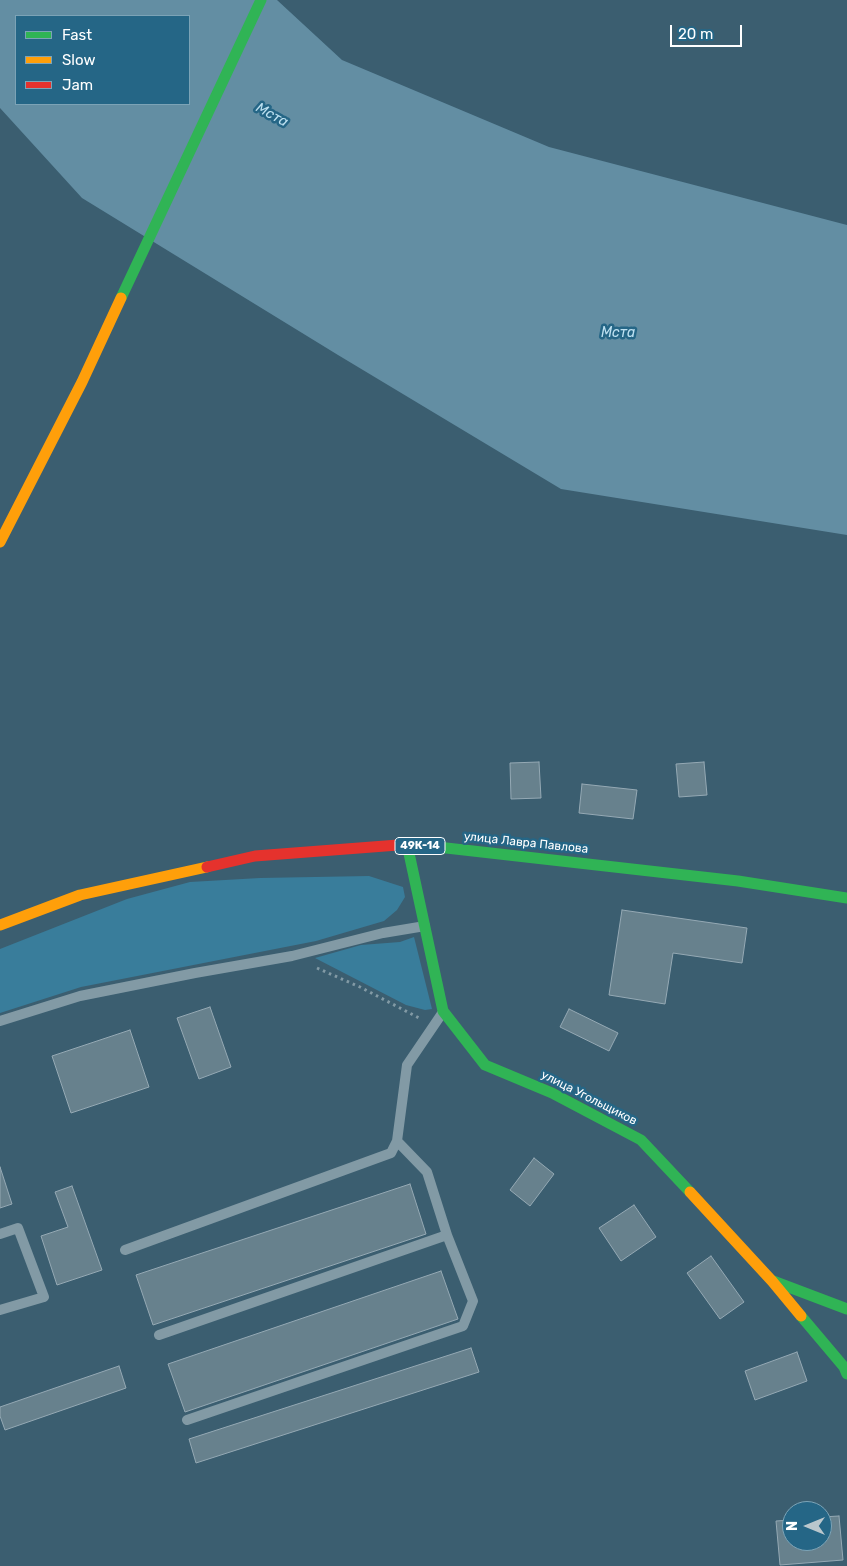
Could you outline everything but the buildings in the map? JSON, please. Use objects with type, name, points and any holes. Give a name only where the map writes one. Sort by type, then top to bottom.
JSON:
[{"type":"main road","points":[[0,542],[82,382],[261,0]]},
{"type":"main road","name":"улица Лавра Павлова","points":[[2,923],[80,895],[255,856],[407,844],[738,881],[847,898]]},
{"type":"main road","name":"улица Угольщиков","points":[[407,844],[443,1011],[485,1065],[552,1093],[641,1140],[772,1281],[844,1367],[847,1374]]},
{"type":"main road","points":[[772,1281],[847,1309]]},
{"type":"lane","points":[[0,1021],[80,996],[292,956],[383,933],[425,926]]},
{"type":"lane","points":[[125,1250],[391,1153],[396,1142],[407,1065],[443,1011]]},
{"type":"lane","points":[[187,1420],[463,1326],[473,1300],[447,1235],[427,1172],[396,1142]]},
{"type":"lane","points":[[0,1234],[18,1228],[44,1297],[0,1310]]},
{"type":"lane","points":[[159,1334],[447,1235]]},
{"type":"path","points":[[292,956],[360,987],[425,1021],[443,1011]]},
{"type":"shaded area","points":[[369,876],[403,887],[405,897],[397,910],[384,921],[316,941],[81,987],[0,1013],[0,949],[127,899],[190,882],[260,878]]},
{"type":"shaded area","points":[[414,937],[432,1009],[425,1010],[406,1005],[315,958],[361,945],[400,942]]},
{"type":"water","name":"Мста","points":[[0,0],[277,0],[342,60],[549,147],[847,225],[847,535],[561,489],[82,198],[0,108]]},
{"type":"traffic: fast","points":[[121,298],[261,0]]},
{"type":"traffic: fast","points":[[407,844],[443,1011],[485,1065],[552,1093],[641,1140],[690,1192]]},
{"type":"traffic: fast","points":[[411,844],[738,881],[847,898]]},
{"type":"traffic: fast","points":[[773,1281],[847,1309]]},
{"type":"traffic: fast","points":[[801,1316],[844,1367],[847,1374]]},
{"type":"traffic: slow","points":[[0,542],[82,382],[121,298]]},
{"type":"traffic: slow","points":[[0,925],[80,895],[207,867]]},
{"type":"traffic: slow","points":[[690,1192],[772,1281],[801,1316]]},
{"type":"traffic: jam","points":[[207,867],[255,856],[411,844]]}]
